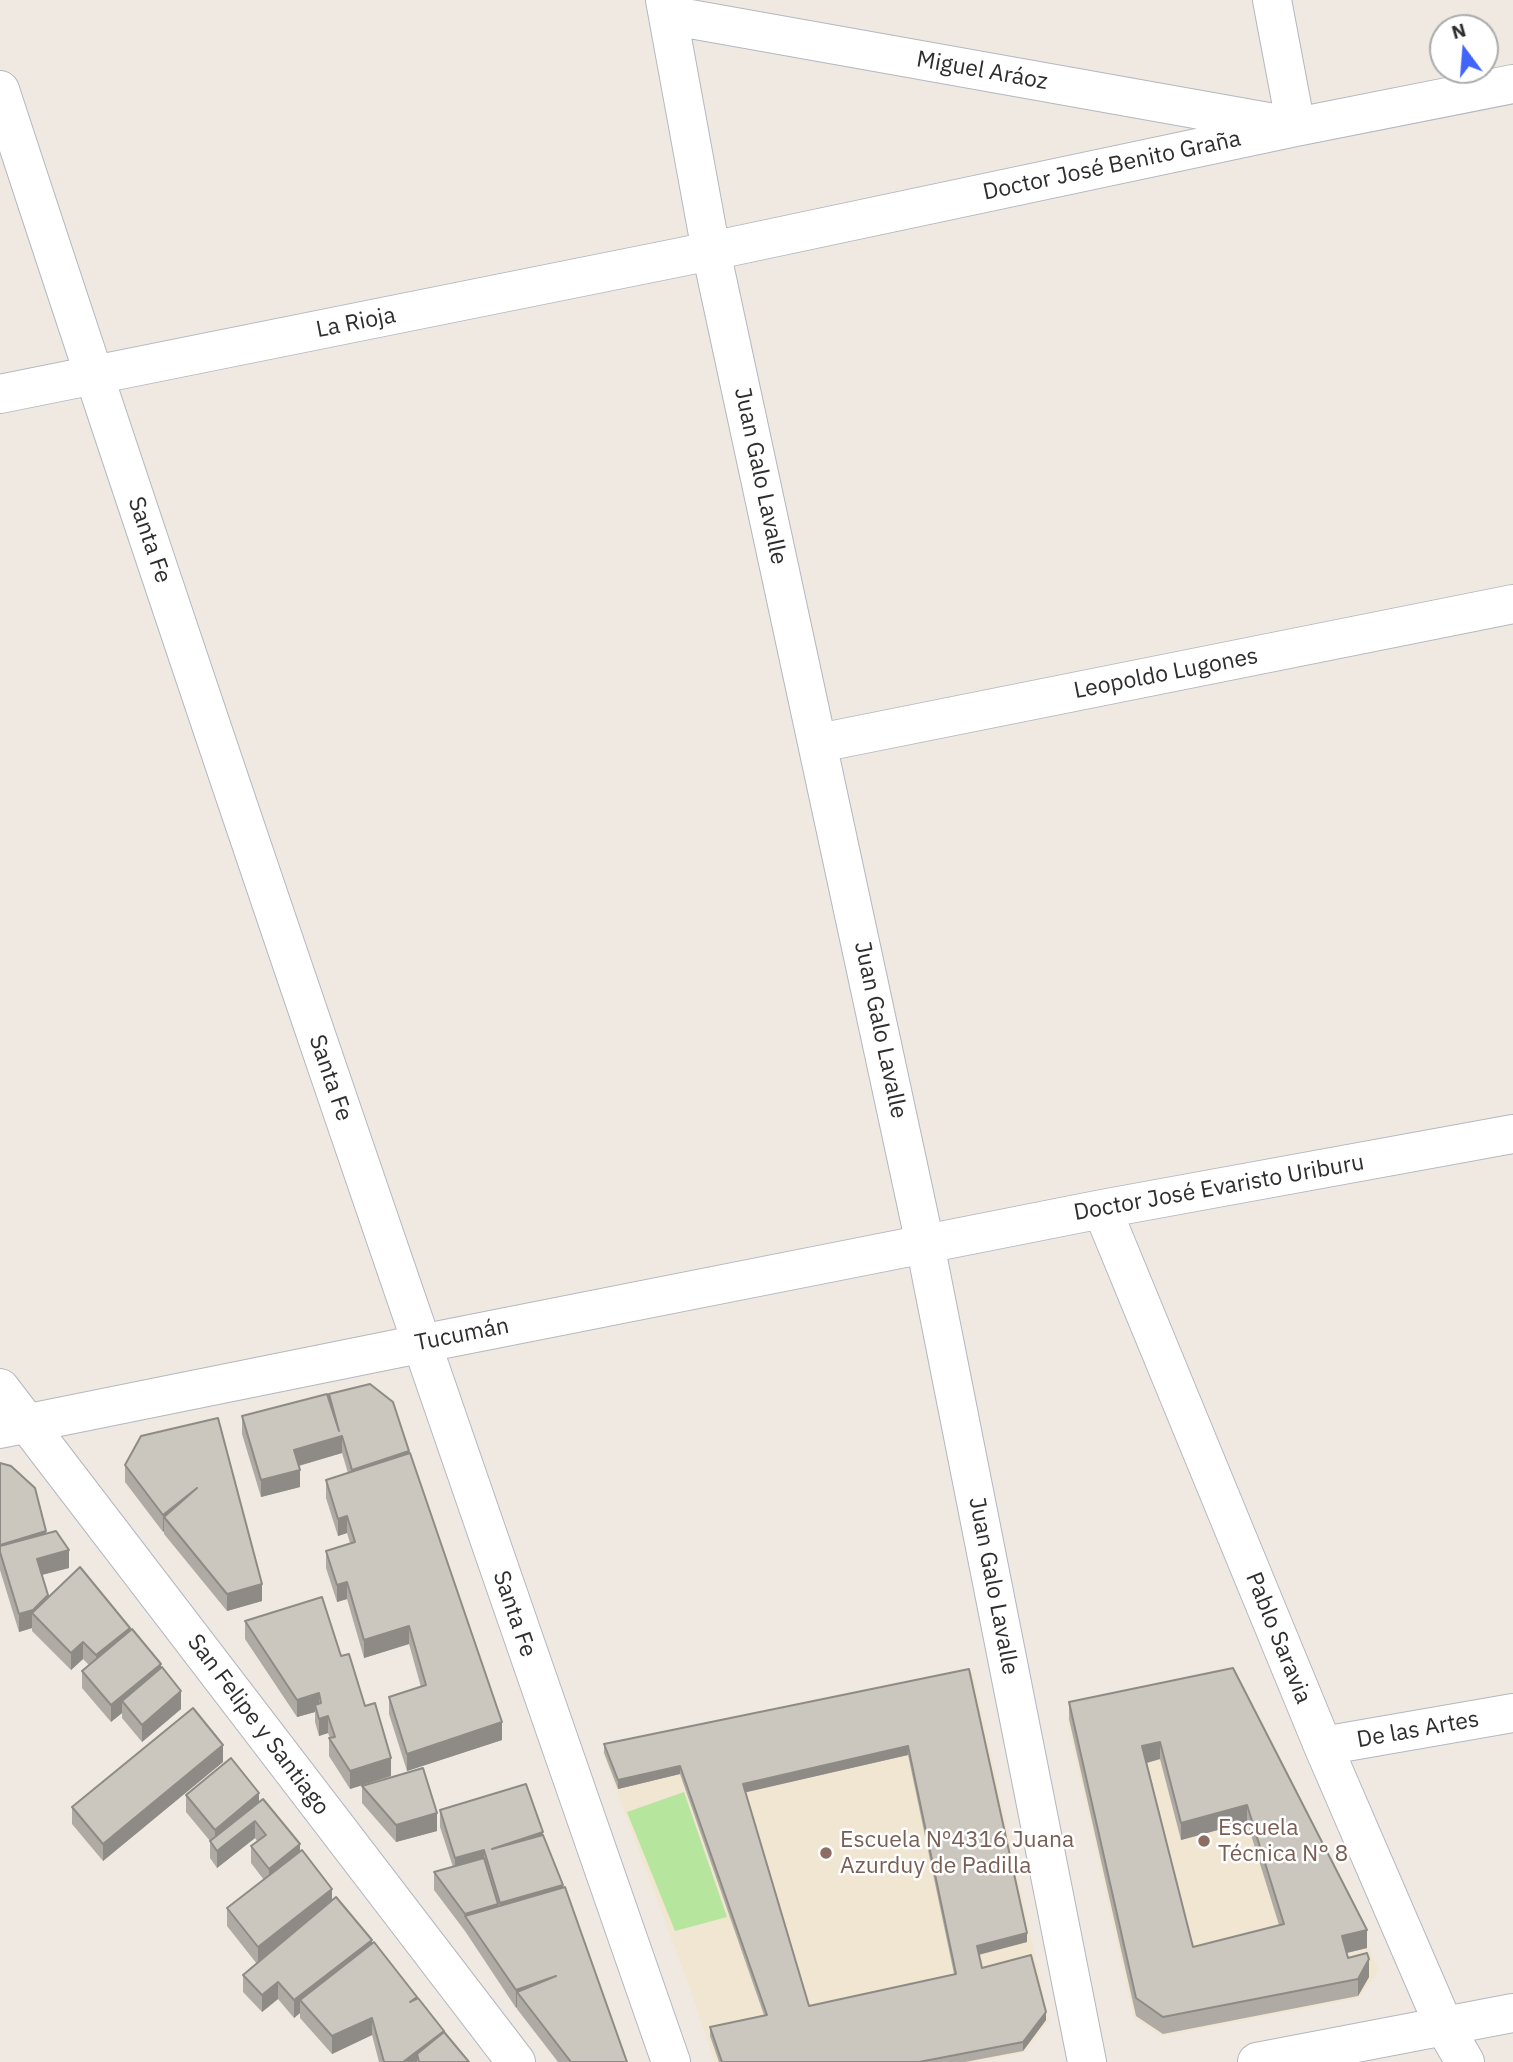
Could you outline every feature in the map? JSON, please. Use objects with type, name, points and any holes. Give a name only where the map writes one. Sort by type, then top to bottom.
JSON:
[{"type":"street","points":[[1272,0],[1296,127]]},
{"type":"street","name":"Miguel Aráoz","points":[[666,7],[1296,127]]},
{"type":"street","name":"Juan Galo Lavalle","points":[[666,7],[711,251],[925,1244],[1087,2062]]},
{"type":"street","name":"Doctor José Benito Graña","points":[[711,251],[1296,127],[1513,84]]},
{"type":"street","name":"Santa Fe","points":[[0,90],[93,376],[420,1343],[671,2062]]},
{"type":"street","name":"La Rioja","points":[[0,394],[711,251]]},
{"type":"street","name":"Leopoldo Lugones","points":[[818,743],[1513,604]]},
{"type":"street","name":"Doctor José Evaristo Uriburu","points":[[925,1244],[1513,1134]]},
{"type":"street","name":"Pablo Saravia","points":[[1102,1209],[1323,1746],[1444,2026],[1465,2062]]},
{"type":"street","name":"Tucumán","points":[[14,1427],[420,1343],[925,1244]]},
{"type":"street","name":"San Felipe y Santiago","points":[[0,1388],[14,1427],[516,2062]]},
{"type":"street","name":"De las Artes","points":[[1323,1746],[1513,1713]]},
{"type":"street","points":[[1258,2062],[1513,2013]]},
{"type":"shaded area","name":"Escuela Nº4316 Juana Azurduy de Padilla","points":[[973,1672],[1049,2020],[1025,2052],[978,2062],[715,2062],[602,1751]]},
{"type":"shaded area","name":"Escuela Técnica N° 8","points":[[1234,1683],[1379,1970],[1359,1998],[1163,2036],[1134,2018],[1067,1718]]},
{"type":"green space","points":[[684,1792],[727,1917],[675,1931],[627,1812]]},
{"type":"building","points":[[370,1384],[393,1402],[409,1451],[352,1470],[342,1436],[294,1450],[300,1470],[261,1480],[242,1416],[327,1394],[339,1431],[329,1394]]},
{"type":"building","points":[[218,1418],[262,1584],[227,1594],[164,1517],[197,1488],[163,1515],[125,1465],[141,1436]]},
{"type":"building","points":[[410,1453],[502,1722],[407,1754],[389,1697],[426,1685],[409,1626],[364,1640],[347,1582],[337,1585],[326,1551],[355,1542],[347,1516],[338,1519],[326,1480]]},
{"type":"building","points":[[0,1463],[11,1466],[35,1488],[46,1531],[0,1545]]},
{"type":"building","points":[[56,1531],[69,1550],[37,1559],[48,1595],[33,1610],[19,1614],[0,1546]]},
{"type":"building","points":[[80,1567],[130,1628],[96,1655],[83,1642],[71,1653],[32,1613]]},
{"type":"building","points":[[322,1597],[341,1656],[349,1654],[365,1706],[375,1703],[391,1758],[350,1771],[329,1738],[335,1737],[328,1716],[319,1719],[315,1705],[321,1703],[319,1693],[297,1700],[245,1621]]},
{"type":"building","points":[[132,1629],[161,1664],[111,1705],[82,1671]]},
{"type":"building","points":[[162,1667],[181,1691],[142,1725],[122,1701]]},
{"type":"building","name":"Escuela Técnica N° 8","points":[[1233,1668],[1367,1930],[1342,1936],[1348,1958],[1367,1953],[1369,1959],[1358,1979],[1163,2017],[1136,1998],[1069,1702]],"holes":[[[1160,1742],[1181,1823],[1247,1805],[1284,1924],[1193,1947],[1142,1746]]]},
{"type":"building","name":"Escuela Nº4316 Juana Azurduy de Padilla","points":[[969,1669],[1027,1933],[977,1946],[982,1968],[1031,1955],[1046,2012],[1023,2042],[919,2062],[722,2062],[710,2027],[767,2015],[680,1766],[618,1780],[604,1744]],"holes":[[[908,1746],[956,1974],[809,2006],[743,1784]]]},
{"type":"building","points":[[193,1708],[223,1745],[103,1844],[72,1807]]},
{"type":"building","points":[[231,1758],[259,1793],[215,1830],[186,1795]]},
{"type":"building","points":[[423,1768],[437,1813],[396,1825],[362,1786]]},
{"type":"building","points":[[526,1784],[543,1832],[492,1849],[543,1835],[563,1885],[500,1903],[484,1850],[455,1858],[440,1810]]},
{"type":"building","points":[[263,1799],[300,1844],[269,1869],[251,1846],[266,1835],[255,1821],[217,1851],[210,1841]]},
{"type":"building","points":[[302,1850],[332,1889],[258,1947],[227,1908]]},
{"type":"building","points":[[484,1858],[498,1904],[465,1914],[434,1872]]},
{"type":"building","points":[[565,1887],[627,2062],[571,2062],[517,1992],[556,1976],[516,1990],[465,1916]]},
{"type":"building","points":[[336,1897],[372,1940],[294,2000],[278,1982],[262,1995],[243,1975]]},
{"type":"building","points":[[374,1942],[417,1997],[410,2002],[418,1998],[444,2031],[403,2062],[384,2062],[372,2018],[332,2036],[300,2000]]},
{"type":"building","points":[[444,2032],[469,2062],[419,2062],[417,2054]]},
{"type":"place","name":"Escuela Técnica N° 8","points":[[1204,1841]]},
{"type":"place","name":"Escuela Nº4316 Juana Azurduy de Padilla","points":[[826,1853]]}]
